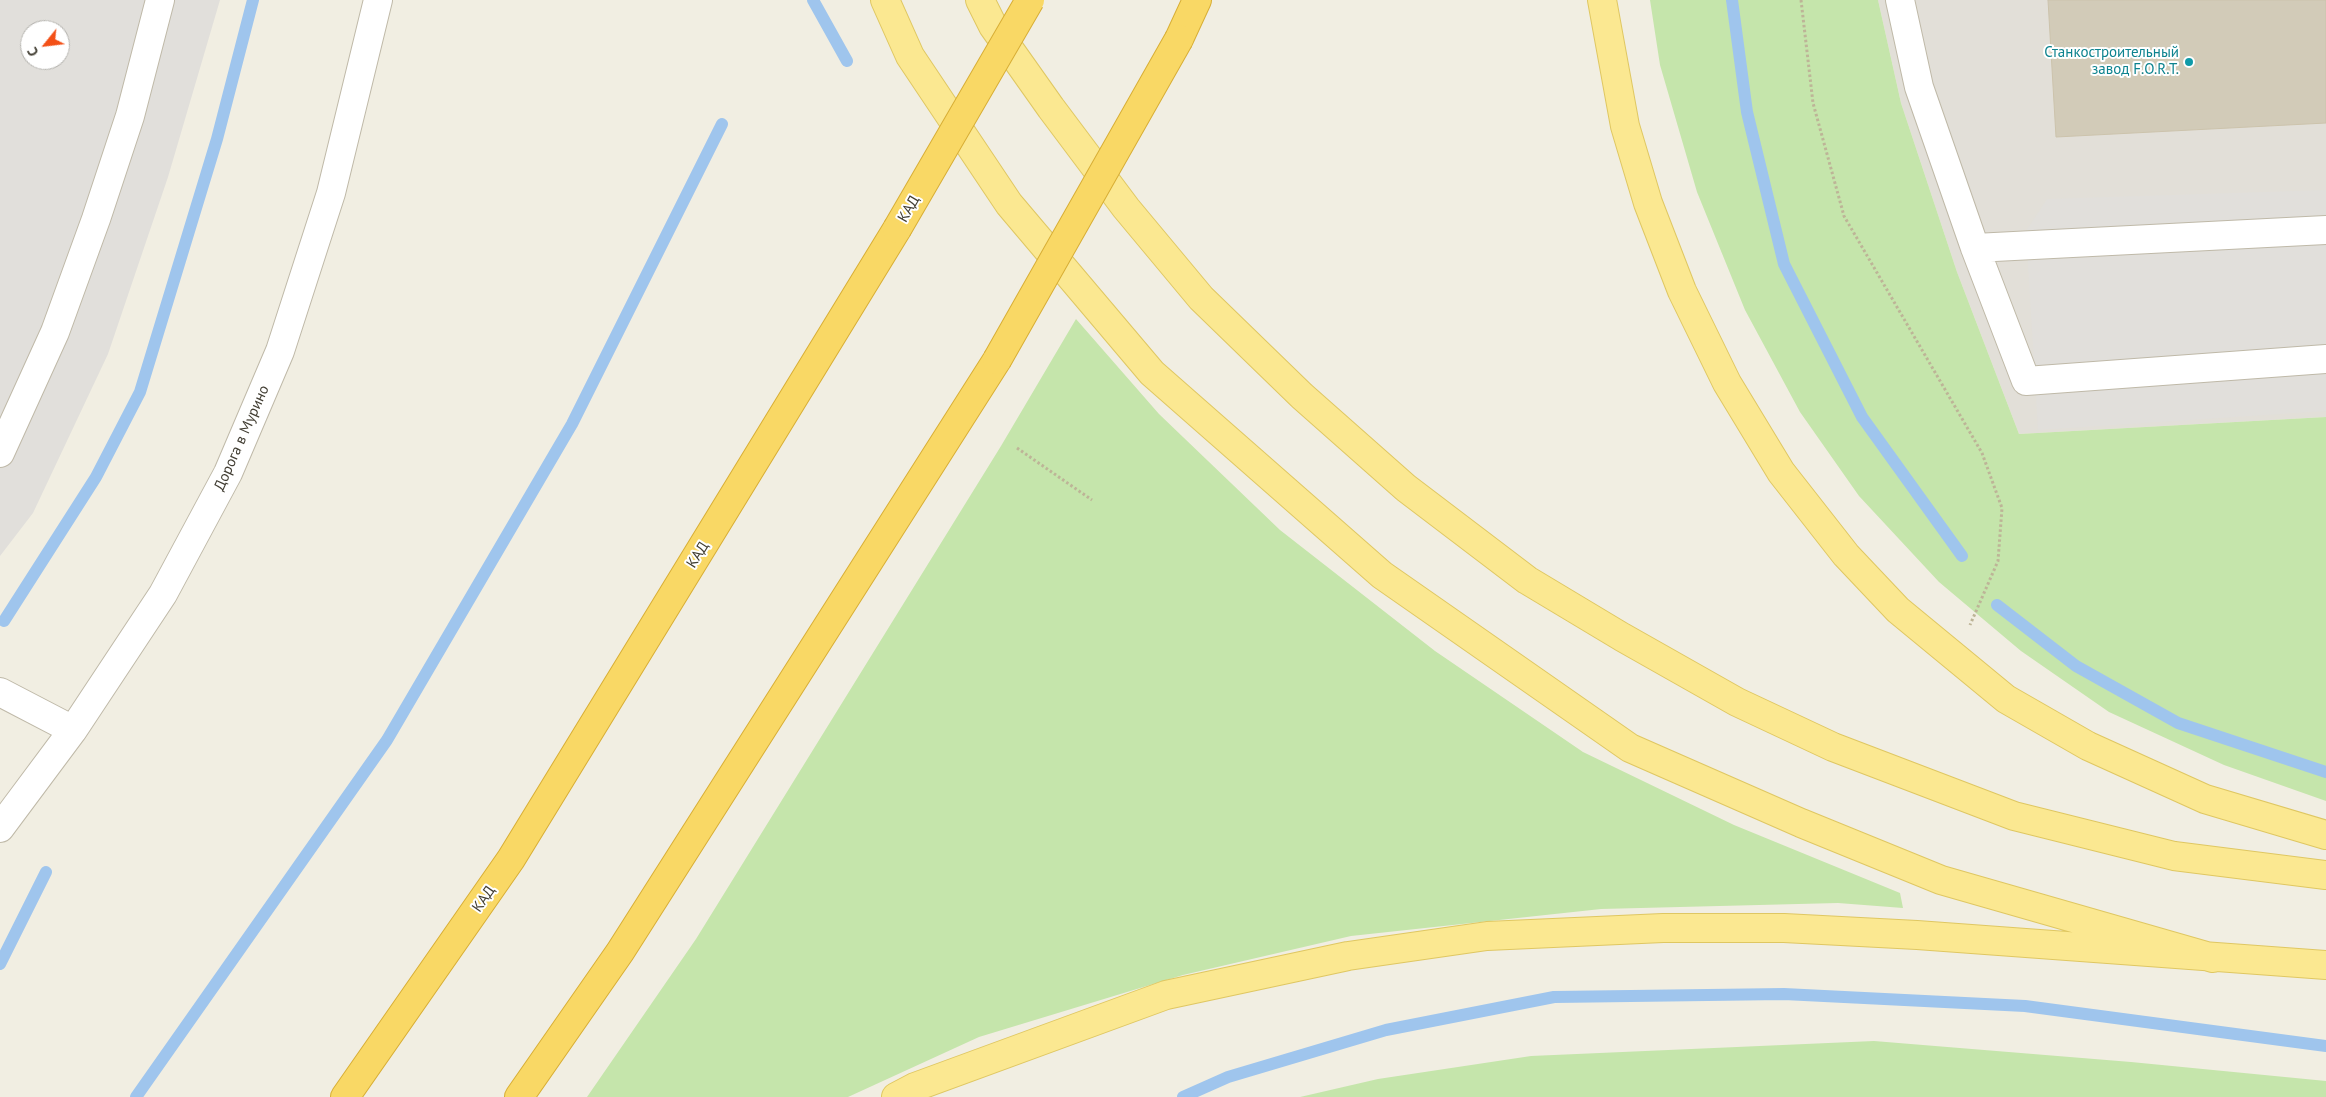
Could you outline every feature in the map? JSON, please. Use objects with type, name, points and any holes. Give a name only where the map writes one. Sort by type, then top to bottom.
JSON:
[{"type":"highway","name":"КАД","points":[[345,1097],[511,859],[897,229],[1030,0]]},
{"type":"highway","points":[[519,1097],[620,952],[996,360],[1179,39],[1197,0]]},
{"type":"main road","points":[[885,0],[910,56],[1009,204],[1152,373],[1382,575],[1630,748],[1801,823],[1942,880],[2213,958]]},
{"type":"main road","points":[[980,0],[993,26],[1051,108],[1126,208],[1200,298],[1302,396],[1406,488],[1527,580],[1622,637],[1737,702],[1833,747],[2014,816],[2174,856],[2326,875]]},
{"type":"main road","points":[[1602,0],[1625,126],[1648,203],[1682,291],[1727,383],[1781,472],[1846,555],[1898,610],[2006,699],[2088,746],[2205,799],[2326,835]]},
{"type":"main road","points":[[896,1097],[915,1087],[1166,995],[1348,956],[1487,936],[1663,928],[1784,928],[2326,966]]},
{"type":"main road","points":[[2296,964],[2326,971]]},
{"type":"street","points":[[0,453],[56,332],[96,219],[130,116],[160,0]]},
{"type":"street","name":"Дорога в Мурино","points":[[0,828],[73,730],[163,594],[228,473],[280,351],[331,193],[378,0]]},
{"type":"street","points":[[1900,0],[1919,87],[1975,248],[2026,381],[2326,359]]},
{"type":"street","points":[[1975,248],[2326,230]]},
{"type":"street","points":[[0,692],[73,730]]},
{"type":"path","points":[[1801,0],[1813,103],[1844,216],[1982,452],[2002,508],[1998,561],[1956,658]]},
{"type":"path","points":[[1016,448],[1092,500]]},
{"type":"shaded area","points":[[0,0],[220,0],[168,177],[108,354],[33,513],[0,556]]},
{"type":"shaded area","points":[[1878,0],[2326,0],[2326,417],[2019,434],[1957,272],[1901,103]]},
{"type":"shaded area","points":[[2326,190],[2326,411],[2038,430],[2026,231],[2047,199]]},
{"type":"green space","points":[[1650,0],[1878,0],[1901,103],[1957,272],[2019,434],[2326,417],[2326,801],[2224,765],[2109,712],[2021,651],[1939,582],[1859,496],[1800,412],[1745,310],[1697,192],[1660,65]]},
{"type":"green space","points":[[1076,319],[1159,414],[1280,530],[1435,651],[1583,752],[1734,825],[1900,893],[1903,908],[1838,903],[1601,909],[1351,936],[1183,975],[979,1037],[848,1097],[587,1097],[696,939],[1001,446]]},
{"type":"green space","points":[[1874,1041],[2131,1062],[2326,1081],[2326,1097],[1300,1097],[1378,1079],[1531,1056]]},
{"type":"building","name":"Станкостроительный завод F.O.R.T.","points":[[2048,0],[2326,0],[2326,123],[2056,137]]},
{"type":"waterway","points":[[4,621],[96,477],[140,392],[217,139],[253,0]]},
{"type":"waterway","points":[[813,0],[847,61]]},
{"type":"waterway","points":[[1732,0],[1747,112],[1784,264],[1862,417],[1962,556]]},
{"type":"waterway","points":[[136,1097],[387,740],[572,424],[722,124]]},
{"type":"waterway","points":[[1997,605],[2076,666],[2178,723],[2326,772]]},
{"type":"waterway","points":[[0,964],[46,872]]},
{"type":"waterway","points":[[1183,1097],[1228,1077],[1386,1030],[1554,997],[1784,994],[2025,1006],[2326,1046]]},
{"type":"place","name":"Станкостроительный завод F.O.R.T.","points":[[2189,62]]}]
